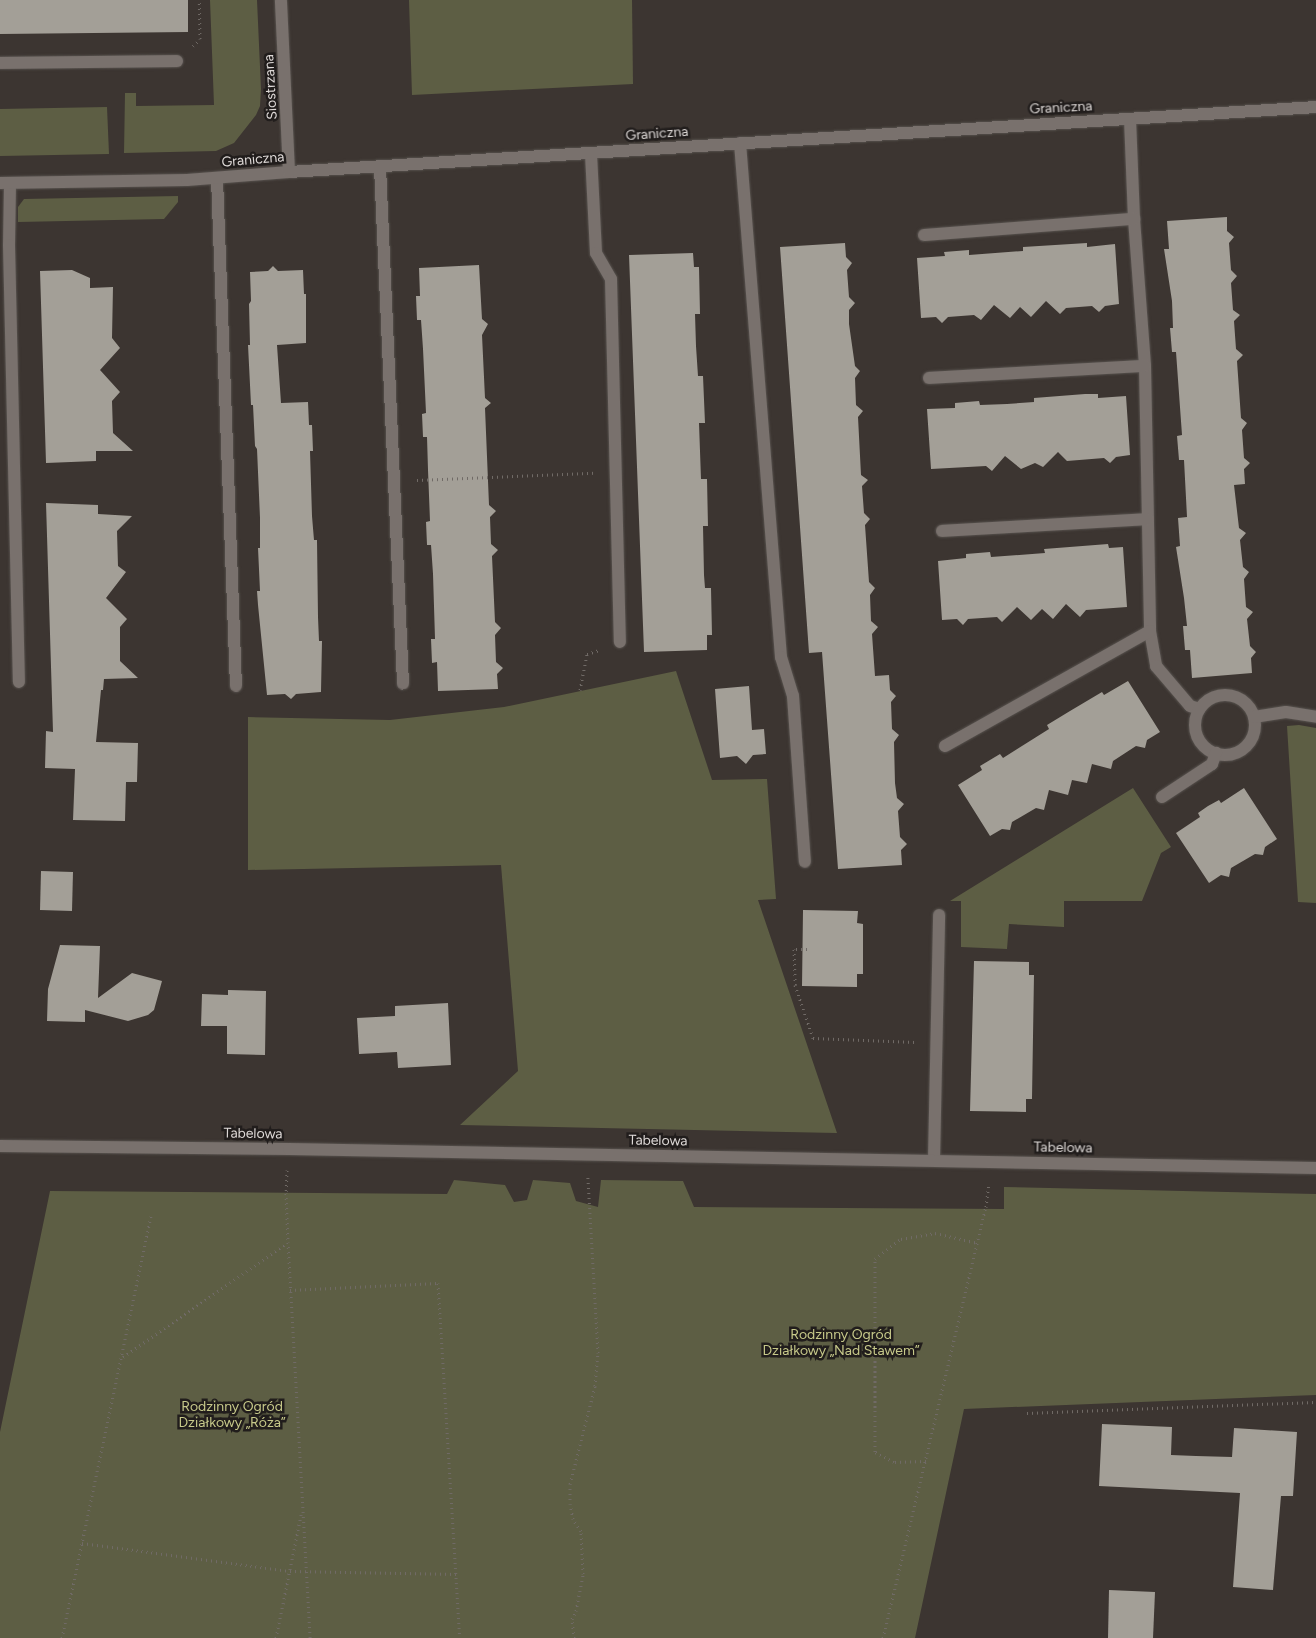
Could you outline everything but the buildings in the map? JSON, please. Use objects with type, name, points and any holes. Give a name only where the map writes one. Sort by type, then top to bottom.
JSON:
[{"type":"street","name":"Siostrzana","points":[[282,0],[289,172]]},
{"type":"street","points":[[0,63],[177,60]]},
{"type":"street","name":"Graniczna","points":[[5,183],[217,178],[1316,107]]},
{"type":"street","points":[[1130,119],[1134,219],[1145,366],[1150,631],[1156,666],[1190,706],[1200,709]]},
{"type":"street","points":[[740,143],[780,657],[793,696],[805,862]]},
{"type":"street","points":[[591,154],[596,253],[610,279],[620,642]]},
{"type":"street","points":[[380,167],[403,683]]},
{"type":"street","points":[[217,178],[236,686]]},
{"type":"street","points":[[5,183],[19,682]]},
{"type":"street","points":[[924,235],[1134,219]]},
{"type":"street","points":[[929,378],[1145,366]]},
{"type":"street","points":[[942,531],[1148,519]]},
{"type":"street","points":[[945,746],[1150,631]]},
{"type":"street","points":[[1226,695],[1244,701],[1254,717],[1255,726],[1249,744],[1232,754],[1216,753],[1204,747],[1198,739],[1196,729],[1200,709],[1207,701],[1226,695]]},
{"type":"street","points":[[1254,717],[1286,712],[1316,717]]},
{"type":"street","points":[[1162,797],[1212,764],[1216,753]]},
{"type":"street","points":[[934,1160],[939,914]]},
{"type":"street","name":"Tabelowa","points":[[0,1146],[934,1160],[1316,1168]]},
{"type":"path","points":[[177,60],[200,39],[200,0]]},
{"type":"path","points":[[394,481],[616,472]]},
{"type":"path","points":[[580,690],[587,654],[620,642]]},
{"type":"path","points":[[807,949],[794,949],[795,985],[812,1038],[937,1042]]},
{"type":"path","points":[[574,1638],[572,1619],[576,1610],[583,1574],[581,1531],[573,1519],[570,1504],[570,1484],[595,1386],[598,1353],[588,1155]]},
{"type":"path","points":[[883,1638],[978,1243],[986,1207],[990,1161]]},
{"type":"path","points":[[286,1193],[310,1638]]},
{"type":"path","points":[[62,1638],[151,1216]]},
{"type":"path","points":[[926,1460],[894,1462],[875,1452],[875,1260],[901,1239],[935,1233],[978,1243]]},
{"type":"path","points":[[122,1357],[288,1242]]},
{"type":"path","points":[[290,1290],[438,1283],[458,1574],[460,1638]]},
{"type":"path","points":[[1027,1413],[1316,1402]]},
{"type":"path","points":[[276,1638],[302,1509]]},
{"type":"path","points":[[82,1544],[290,1571],[458,1574]]},
{"type":"green space","points":[[210,0],[257,0],[261,89],[260,106],[256,115],[234,143],[216,151],[124,153],[125,93],[136,93],[136,106],[214,105]]},
{"type":"green space","points":[[409,0],[632,0],[633,84],[412,95]]},
{"type":"green space","points":[[107,107],[109,154],[0,156],[0,109]]},
{"type":"green space","points":[[178,196],[178,202],[164,219],[18,222],[18,207],[24,199]]},
{"type":"green space","points":[[676,671],[712,780],[767,779],[776,899],[758,900],[837,1133],[460,1125],[518,1071],[501,865],[248,870],[248,717],[390,720],[504,707]]},
{"type":"green space","points":[[1299,725],[1316,728],[1316,903],[1298,902],[1287,726]]},
{"type":"green space","points":[[1133,788],[1171,847],[1161,853],[1142,901],[1064,901],[1064,927],[1009,924],[1007,949],[961,947],[961,901],[950,901]]},
{"type":"green space","points":[[454,1180],[505,1185],[514,1202],[527,1200],[533,1180],[570,1183],[576,1201],[598,1207],[601,1180],[683,1181],[694,1207],[1004,1209],[1004,1187],[1316,1194],[1316,1395],[964,1409],[915,1638],[0,1638],[0,1432],[50,1191],[447,1194]]},
{"type":"park label","name":"Rodzinny Ogród Działkowy „Nad Stawem”","points":[[841,1344]]},
{"type":"park label","name":"Rodzinny Ogród Działkowy „Róża”","points":[[232,1415]]}]
